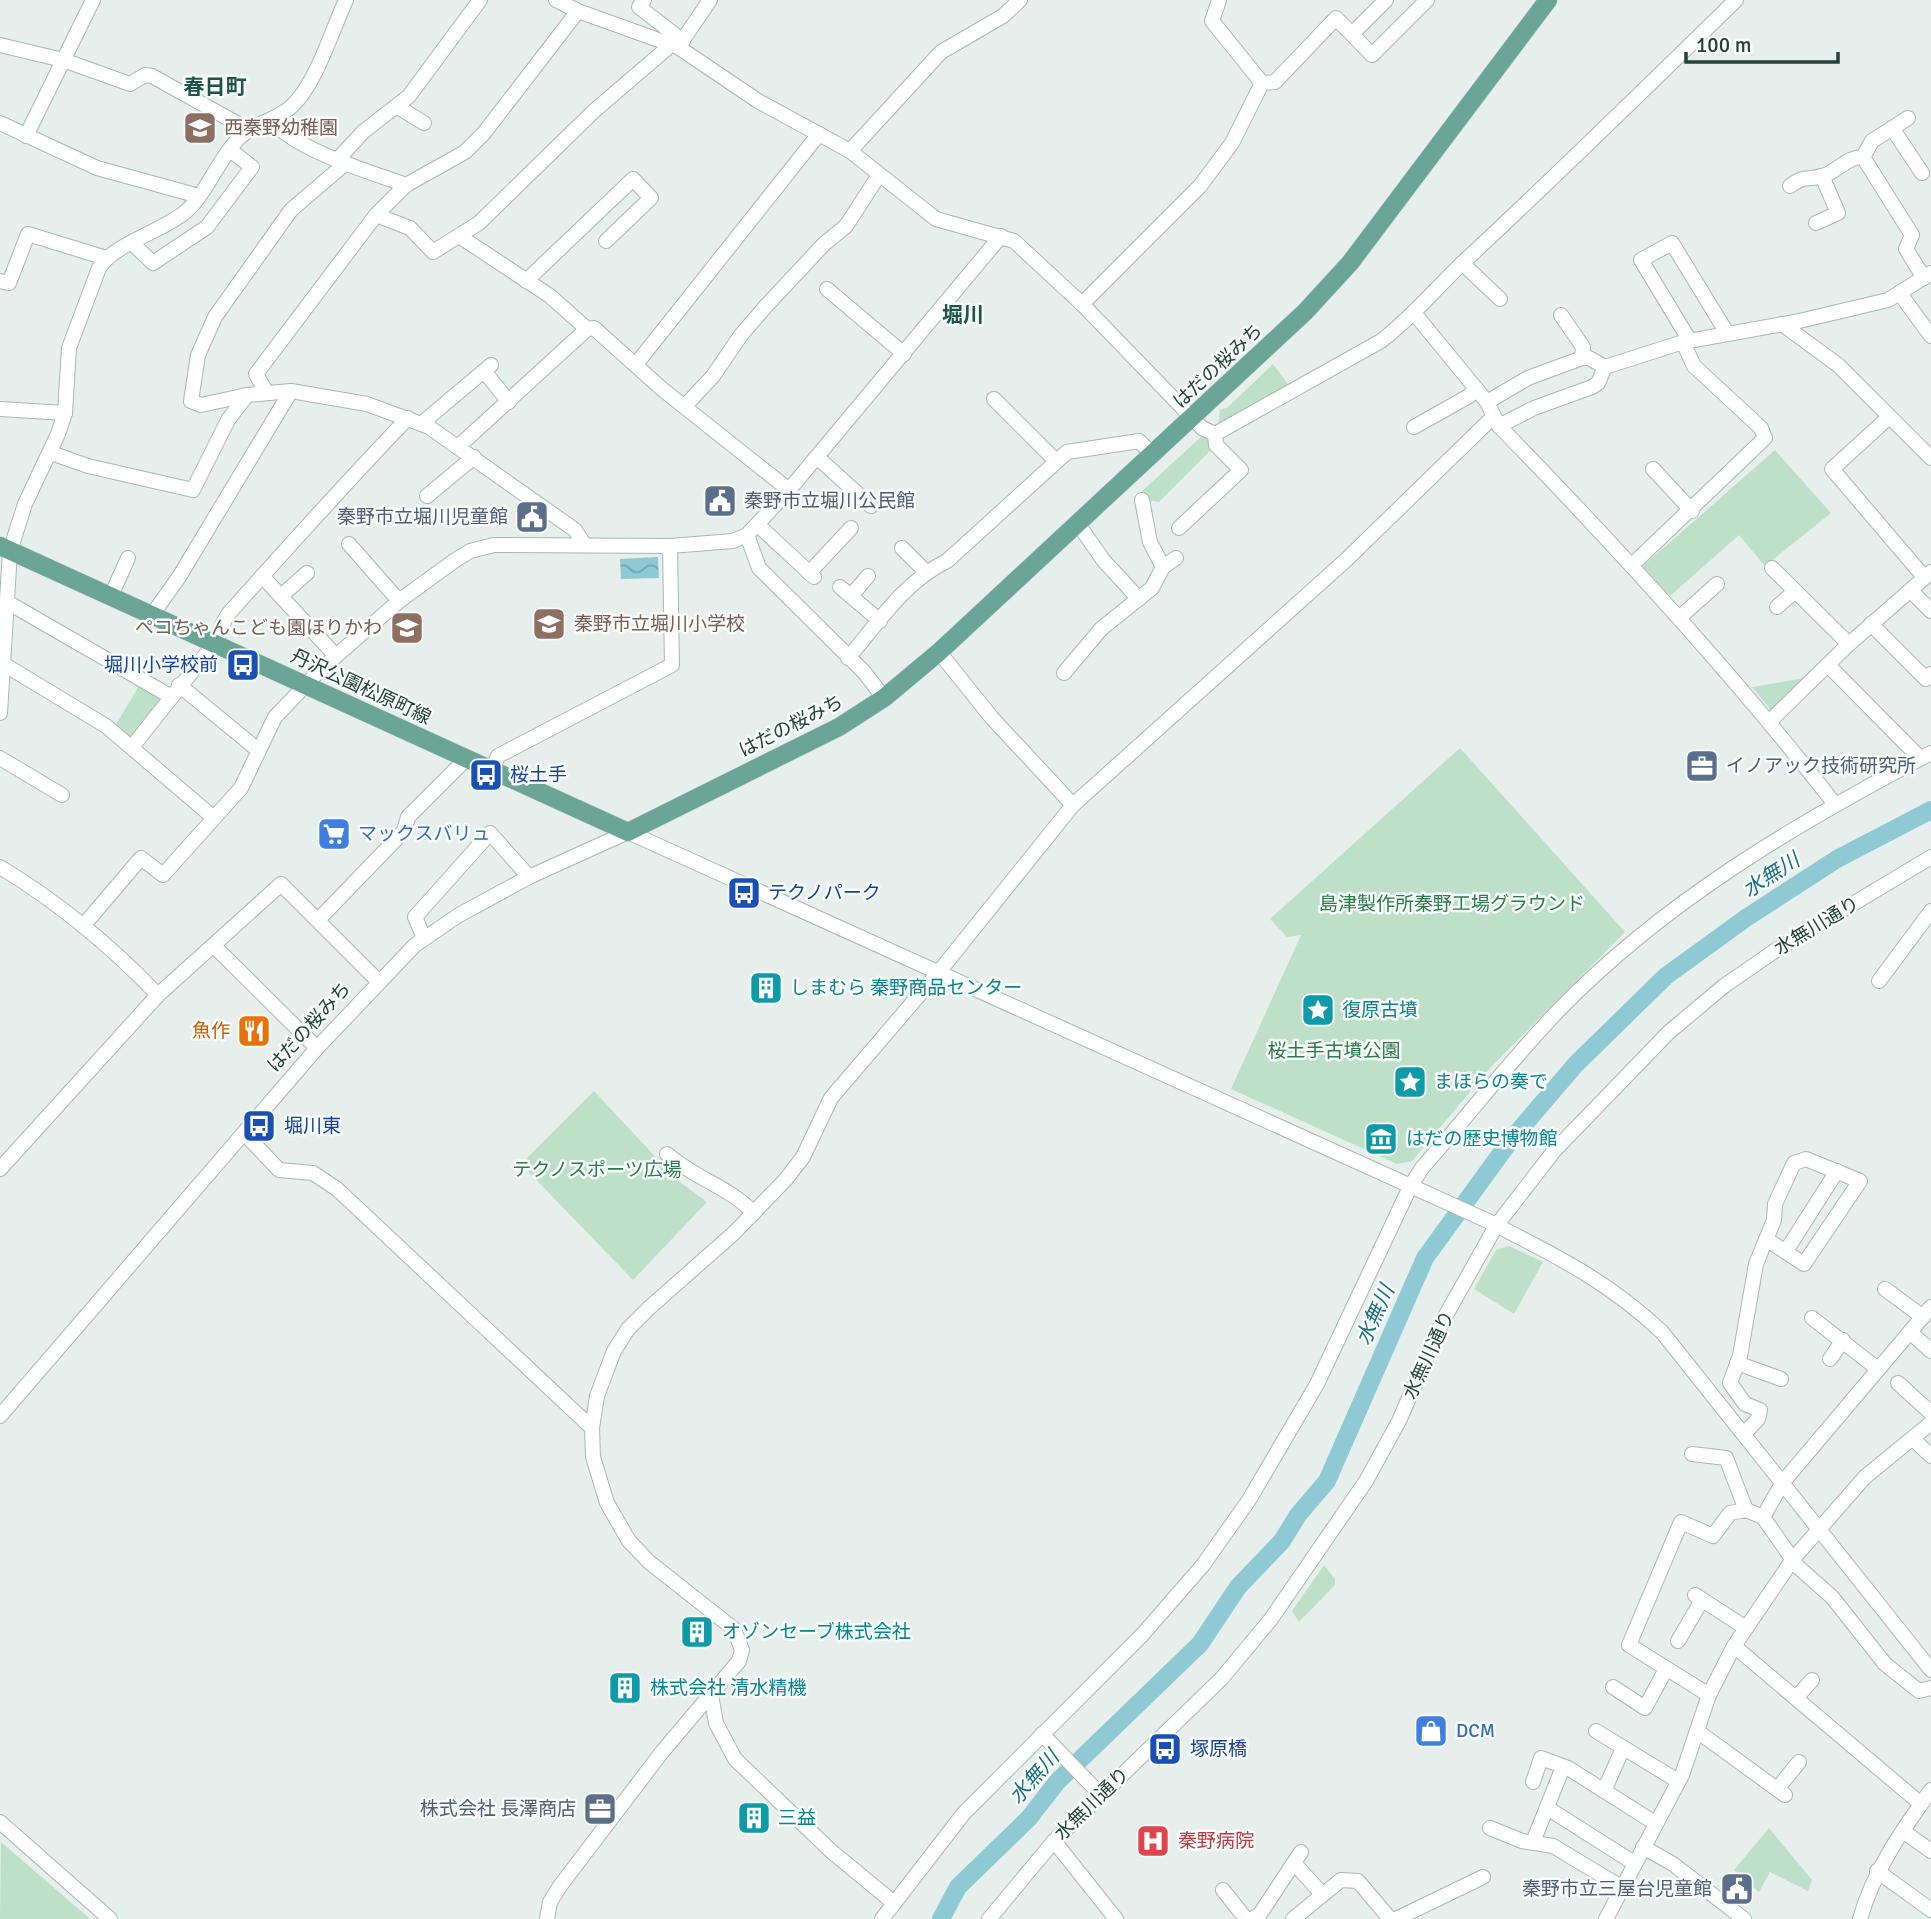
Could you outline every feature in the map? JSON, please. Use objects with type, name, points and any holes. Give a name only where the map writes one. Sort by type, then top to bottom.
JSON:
[{"type":"main road","name":"はだの桜みち","points":[[628,832],[839,727],[884,698],[939,652],[1290,327],[1350,263],[1548,0]]},
{"type":"main road","name":"丹沢公園松原町線","points":[[3,551],[307,684],[628,832]]},
{"type":"street","points":[[26,136],[93,0]]},
{"type":"street","points":[[0,713],[7,602],[3,551],[51,453],[65,413],[69,348],[75,326],[106,258],[133,244],[195,201],[230,150],[249,130],[272,120],[292,106],[305,91],[346,0]]},
{"type":"street","points":[[480,0],[397,107],[371,125],[342,161],[291,210],[208,329],[198,355],[191,401],[201,405],[247,395],[291,391],[346,399],[415,421],[459,446],[575,530],[584,544]]},
{"type":"street","points":[[556,0],[578,11],[678,44]]},
{"type":"street","points":[[644,0],[639,7],[678,44],[758,101],[850,151],[936,219],[1014,241],[1082,304],[1202,428],[1215,434]]},
{"type":"street","points":[[376,215],[410,229],[433,252],[459,236],[495,208],[594,111],[678,44],[710,0]]},
{"type":"street","points":[[850,151],[941,52],[1003,16],[1020,0]]},
{"type":"street","points":[[1219,0],[1212,21],[1262,83]]},
{"type":"street","points":[[1352,34],[1386,0]]},
{"type":"street","points":[[1262,83],[1275,82],[1336,18],[1372,55],[1427,0]]},
{"type":"street","points":[[1215,434],[1381,341],[1414,313],[1462,263],[1613,122],[1736,0]]},
{"type":"street","points":[[266,393],[256,374],[376,215],[406,186],[465,152],[484,133],[578,11]]},
{"type":"street","points":[[0,45],[63,60],[130,84],[145,75],[152,76],[249,130]]},
{"type":"street","points":[[1082,304],[1181,209],[1213,171],[1232,143],[1262,83]]},
{"type":"street","points":[[397,107],[424,123]]},
{"type":"street","points":[[1863,158],[1872,141],[1908,118]]},
{"type":"street","points":[[272,120],[276,127],[317,152],[406,186]]},
{"type":"street","points":[[0,123],[97,168],[195,201],[207,227]]},
{"type":"street","points":[[1892,128],[1922,173]]},
{"type":"street","points":[[637,363],[820,134]]},
{"type":"street","points":[[133,244],[153,263],[207,227],[252,167],[230,150]]},
{"type":"street","points":[[1790,186],[1804,176],[1822,176],[1853,157],[1863,158]]},
{"type":"street","points":[[1487,402],[1528,378],[1582,358],[1589,358],[1605,367],[1686,341],[1782,324],[1901,295],[1928,275],[1906,250],[1912,236],[1863,158]]},
{"type":"street","points":[[685,406],[713,376],[741,335],[766,306],[824,244],[846,226],[879,175]]},
{"type":"street","points":[[1816,223],[1839,213],[1822,176]]},
{"type":"street","points":[[526,281],[633,179],[651,198],[606,241]]},
{"type":"street","points":[[0,281],[9,283],[28,234],[106,258]]},
{"type":"street","points":[[459,236],[550,296],[587,329]]},
{"type":"street","points":[[83,926],[141,858],[163,875],[241,788],[275,717],[335,655],[399,601],[454,561],[479,548],[584,544],[670,546],[733,541],[752,530],[817,457],[1001,236]]},
{"type":"street","points":[[1632,565],[1765,439],[1760,428],[1694,366],[1686,341],[1641,260],[1672,243],[1727,333]]},
{"type":"street","points":[[1462,263],[1500,299]]},
{"type":"street","points":[[827,289],[904,354]]},
{"type":"street","points":[[1901,295],[1931,336]]},
{"type":"street","points":[[1414,313],[1487,402],[1495,422],[1632,565],[1770,721],[1835,803]]},
{"type":"street","points":[[1560,314],[1583,347],[1582,358]]},
{"type":"street","points":[[1782,324],[1838,365],[1888,418],[1931,458]]},
{"type":"street","points":[[459,446],[587,329],[594,328],[637,363],[662,389],[789,490]]},
{"type":"street","points":[[547,1919],[550,1902],[560,1886],[662,1752],[739,1661],[742,1642],[734,1629],[649,1562],[629,1541],[607,1503],[599,1481],[592,1428],[604,1373],[628,1329],[754,1213],[803,1157],[831,1098],[938,973],[1073,805],[1495,422],[1592,387],[1598,383],[1605,367]]},
{"type":"street","points":[[133,746],[214,643],[229,613],[247,596],[317,513],[415,421],[487,368],[509,402]]},
{"type":"street","points":[[1415,427],[1469,396],[1476,388]]},
{"type":"street","points":[[152,615],[179,577],[291,391]]},
{"type":"street","points":[[51,453],[99,469],[193,490],[228,420],[247,395]]},
{"type":"street","points":[[994,399],[1056,461]]},
{"type":"street","points":[[0,409],[65,413]]},
{"type":"street","points":[[1770,721],[1849,644],[1928,575],[1832,469],[1888,418]]},
{"type":"street","points":[[1179,528],[1241,470],[1216,445],[1215,434]]},
{"type":"street","points":[[848,658],[925,571],[947,561],[1067,452],[1139,442],[1153,455]]},
{"type":"street","points":[[427,496],[474,457]]},
{"type":"street","points":[[817,457],[871,506]]},
{"type":"street","points":[[1653,469],[1692,511]]},
{"type":"street","points":[[1142,500],[1150,542],[1163,567]]},
{"type":"street","points":[[1077,524],[1104,561],[1139,599]]},
{"type":"street","points":[[752,530],[811,575],[842,533]]},
{"type":"street","points":[[752,530],[759,568],[884,698]]},
{"type":"street","points":[[349,544],[399,601]]},
{"type":"street","points":[[492,769],[498,756],[672,665],[670,546]]},
{"type":"street","points":[[902,548],[925,571]]},
{"type":"street","points":[[111,596],[128,558]]},
{"type":"street","points":[[1064,673],[1101,629],[1152,588],[1163,567],[1177,558]]},
{"type":"street","points":[[1772,568],[1788,577],[1795,591],[1849,644]]},
{"type":"street","points":[[281,596],[307,573]]},
{"type":"street","points":[[262,576],[335,655]]},
{"type":"street","points":[[868,576],[845,591],[880,621]]},
{"type":"street","points":[[1679,618],[1717,584]]},
{"type":"street","points":[[1777,607],[1795,591]]},
{"type":"street","points":[[1911,591],[1931,611]]},
{"type":"street","points":[[7,602],[175,691],[258,750]]},
{"type":"street","points":[[1871,624],[1926,679],[1931,674]]},
{"type":"street","points":[[939,652],[992,718],[1073,805]]},
{"type":"street","points":[[5,665],[78,708],[133,746],[214,818]]},
{"type":"street","points":[[882,1919],[964,1813],[1046,1739],[1203,1565],[1250,1500],[1317,1384],[1410,1187],[1422,1168],[1556,1013],[1609,963],[1707,886],[1835,803],[1926,755],[1828,665]]},
{"type":"street","points":[[0,758],[62,795]]},
{"type":"street","points":[[319,919],[404,831],[408,817],[467,758]]},
{"type":"street","points":[[628,832],[1492,1224],[1582,1268],[1629,1301],[1662,1332],[1821,1528],[1931,1670]]},
{"type":"street","name":"はだの桜みち","points":[[0,1416],[317,1048],[378,981],[424,938],[529,877],[628,832]]},
{"type":"street","points":[[424,938],[415,917],[490,833],[529,877]]},
{"type":"street","name":"水無川通り","points":[[989,1919],[1097,1790],[1222,1678],[1271,1619],[1325,1545],[1373,1469],[1399,1421],[1443,1322],[1492,1224],[1554,1151],[1670,1032],[1724,986],[1776,950],[1931,858]]},
{"type":"street","points":[[0,867],[38,890],[83,926],[158,995]]},
{"type":"street","points":[[0,1169],[158,995],[281,884],[319,919],[378,981]]},
{"type":"street","points":[[1879,982],[1931,911]]},
{"type":"street","points":[[214,946],[317,1048]]},
{"type":"street","points":[[244,1133],[279,1170],[313,1173],[337,1189],[592,1428]]},
{"type":"street","points":[[667,1154],[685,1170],[728,1189],[754,1213]]},
{"type":"street","points":[[1745,1433],[1760,1415],[1756,1407],[1745,1404],[1730,1383],[1737,1363],[1756,1264],[1766,1239],[1774,1220],[1775,1204],[1794,1163],[1806,1159],[1860,1181],[1804,1264],[1766,1239]]},
{"type":"street","points":[[1786,1251],[1837,1171]]},
{"type":"street","points":[[1763,1517],[1783,1482],[1927,1312],[1885,1289]]},
{"type":"street","points":[[1812,1318],[1878,1369]]},
{"type":"street","points":[[1910,1332],[1931,1351]]},
{"type":"street","points":[[1830,1359],[1843,1340]]},
{"type":"street","points":[[1737,1363],[1781,1379]]},
{"type":"street","points":[[1898,1383],[1931,1413]]},
{"type":"street","points":[[1608,1918],[1621,1887],[1678,1781],[1709,1695],[1734,1646],[1793,1559],[1865,1476],[1931,1423]]},
{"type":"street","points":[[1913,1438],[1931,1456]]},
{"type":"street","points":[[1692,1454],[1726,1458],[1746,1510]]},
{"type":"street","points":[[1709,1695],[1629,1645],[1681,1522],[1713,1536],[1730,1513],[1746,1510],[1763,1517],[1793,1559],[1832,1597],[1885,1664],[1919,1691],[1931,1688]]},
{"type":"street","points":[[1680,1633],[1699,1597],[1746,1628]]},
{"type":"street","points":[[1734,1646],[1921,1804]]},
{"type":"street","points":[[1613,1687],[1645,1708],[1666,1669]]},
{"type":"street","points":[[1796,1698],[1812,1680]]},
{"type":"street","points":[[711,1695],[716,1723],[735,1759],[831,1851],[894,1903]]},
{"type":"street","points":[[1596,1731],[1678,1781]]},
{"type":"street","points":[[1697,1731],[1747,1761],[1782,1791],[1799,1762]]},
{"type":"street","points":[[1046,1739],[1097,1790]]},
{"type":"street","points":[[1604,1791],[1623,1748]]},
{"type":"street","points":[[1533,1782],[1543,1753],[1656,1824]]},
{"type":"street","points":[[1533,1842],[1549,1809],[1563,1767]]},
{"type":"street","points":[[1860,1919],[1877,1871],[1931,1790]]},
{"type":"street","points":[[1549,1809],[1634,1863]]},
{"type":"street","points":[[0,1822],[110,1919]]},
{"type":"street","points":[[1490,1828],[1553,1846],[1621,1887]]},
{"type":"street","points":[[1903,1831],[1931,1851]]},
{"type":"street","points":[[1054,1841],[1116,1919]]},
{"type":"street","points":[[1643,1847],[1655,1851],[1735,1916]]},
{"type":"street","points":[[1252,1919],[1260,1914],[1298,1858],[1322,1894]]},
{"type":"street","points":[[1877,1871],[1931,1910]]},
{"type":"street","points":[[1396,1919],[1483,1877]]},
{"type":"street","points":[[1293,1919],[1341,1880],[1359,1881],[1390,1919]]},
{"type":"street","points":[[1223,1890],[1246,1919]]},
{"type":"green space","points":[[1273,364],[1291,388],[1218,427],[1220,410],[1228,407]]},
{"type":"green space","points":[[1202,436],[1212,442],[1213,448],[1159,502],[1143,499],[1140,493]]},
{"type":"green space","points":[[1775,450],[1831,513],[1765,566],[1739,535],[1670,596],[1644,565]]},
{"type":"green space","points":[[1810,677],[1775,710],[1771,710],[1752,687]]},
{"type":"green space","points":[[140,684],[162,697],[162,701],[129,740],[114,728]]},
{"type":"green space","name":"島津製作所秦野工場グラウンド","points":[[1460,748],[1625,932],[1490,1068],[1412,1161],[1397,1164],[1231,1089],[1301,935],[1287,937],[1270,919]]},
{"type":"green space","name":"テクノスポーツ広場","points":[[594,1091],[677,1180],[707,1202],[633,1280],[521,1164]]},
{"type":"green space","points":[[1509,1246],[1543,1262],[1514,1314],[1474,1289],[1496,1250]]},
{"type":"green space","points":[[1324,1565],[1335,1579],[1335,1585],[1299,1622],[1292,1611]]},
{"type":"green space","points":[[1769,1828],[1812,1880],[1808,1891],[1770,1872],[1759,1892],[1734,1870]]},
{"type":"green space","points":[[1,1842],[90,1919],[0,1919]]},
{"type":"water","points":[[658,557],[659,578],[621,579],[620,559]]},
{"type":"waterway","name":"水無川","points":[[941,1919],[958,1887],[1029,1818],[1057,1782],[1200,1644],[1238,1587],[1282,1541],[1298,1515],[1327,1481],[1425,1258],[1510,1141],[1576,1064],[1666,976],[1746,918],[1837,859],[1931,810]]},
{"type":"place","name":"西秦野幼稚園","points":[[200,128]]},
{"type":"place","name":"秦野市立堀川公民館","points":[[720,501]]},
{"type":"place","name":"秦野市立堀川児童館","points":[[532,517]]},
{"type":"place","name":"秦野市立堀川小学校","points":[[549,624]]},
{"type":"place","name":"ペコちゃんこども園ほりかわ","points":[[407,628]]},
{"type":"place","name":"堀川小学校前","points":[[243,665]]},
{"type":"place","name":"イノアック技術研究所","points":[[1702,766]]},
{"type":"place","name":"桜土手","points":[[486,775]]},
{"type":"place","name":"マックスバリュ","points":[[334,834]]},
{"type":"place","name":"テクノパーク","points":[[744,893]]},
{"type":"place","name":"しまむら 秦野商品センター","points":[[766,988]]},
{"type":"place","name":"復原古墳","points":[[1318,1010]]},
{"type":"place","name":"魚作","points":[[254,1031]]},
{"type":"place","name":"まほらの奏で","points":[[1410,1082]]},
{"type":"place","name":"堀川東","points":[[259,1126]]},
{"type":"place","name":"はだの歴史博物館","points":[[1381,1139]]},
{"type":"place","name":"オゾンセーブ株式会社","points":[[697,1632]]},
{"type":"place","name":"株式会社 清水精機","points":[[625,1688]]},
{"type":"place","name":"DCM","points":[[1431,1731]]},
{"type":"place","name":"塚原橋","points":[[1165,1749]]},
{"type":"place","name":"株式会社 長澤商店","points":[[600,1809]]},
{"type":"place","name":"三益","points":[[754,1818]]},
{"type":"place","name":"秦野病院","points":[[1153,1841]]},
{"type":"place","name":"秦野市立三屋台児童館","points":[[1737,1889]]},
{"type":"district","name":"春日町","points":[[215,87]]},
{"type":"district","name":"堀川","points":[[963,315]]},
{"type":"park label","name":"桜土手古墳公園","points":[[1334,1051]]}]
